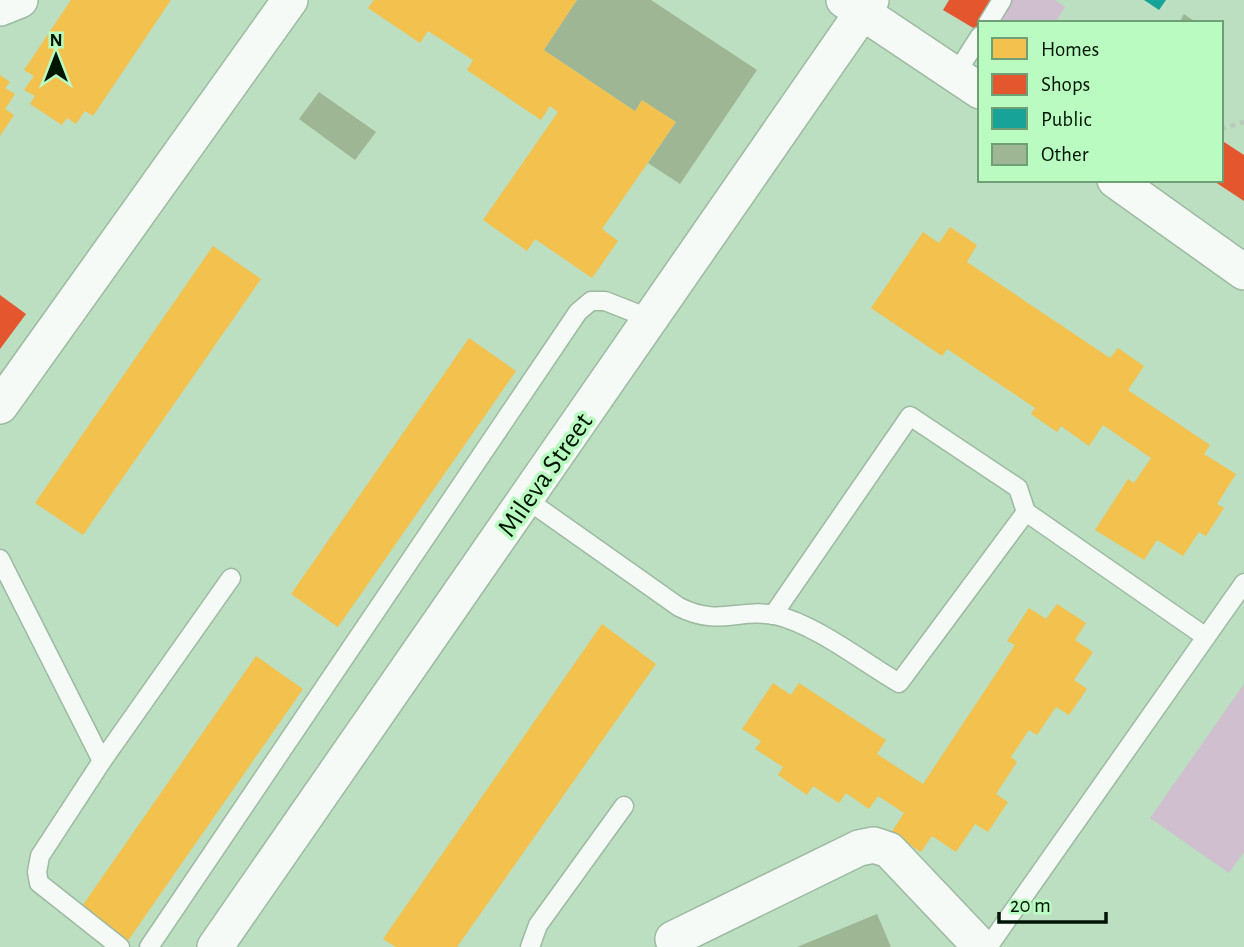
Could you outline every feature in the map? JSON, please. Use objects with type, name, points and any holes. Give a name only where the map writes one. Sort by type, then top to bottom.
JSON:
[{"type":"street","points":[[0,8],[20,0]]},
{"type":"street","points":[[0,406],[290,0]]},
{"type":"street","points":[[859,4],[968,83]]},
{"type":"street","name":"Mileva Street","points":[[215,947],[651,319],[859,4]]},
{"type":"street","points":[[1118,182],[1244,272]]},
{"type":"street","points":[[675,943],[859,848],[874,845],[888,850],[981,947]]},
{"type":"lane","points":[[989,21],[1002,0]]},
{"type":"lane","points":[[968,83],[978,44]]},
{"type":"lane","points":[[149,947],[578,312],[591,301],[605,301],[651,319]]},
{"type":"lane","points":[[773,615],[910,416],[1018,488],[1026,512],[1206,637]]},
{"type":"lane","points":[[526,499],[679,607],[699,617],[773,615],[799,623],[899,683],[1026,512]]},
{"type":"lane","points":[[0,559],[102,761]]},
{"type":"lane","points":[[120,947],[56,900],[39,883],[37,872],[40,856],[102,761],[231,578]]},
{"type":"lane","points":[[988,947],[1244,583]]},
{"type":"lane","points":[[530,947],[538,925],[624,806]]},
{"type":"path","points":[[1223,128],[1244,122]]},
{"type":"shaded area","points":[[1005,0],[1055,0],[1065,7],[1056,21],[991,21]]},
{"type":"shaded area","points":[[1244,684],[1244,852],[1229,873],[1150,818]]},
{"type":"building: Homes","points":[[71,0],[171,0],[93,116],[85,111],[76,124],[67,118],[62,125],[30,104],[35,96],[24,90],[34,76],[24,70]]},
{"type":"building: Homes","points":[[374,0],[577,0],[544,50],[635,111],[642,100],[676,122],[602,229],[618,241],[592,278],[535,239],[527,251],[483,220],[558,112],[550,106],[541,120],[467,70],[473,60],[428,31],[420,43],[368,8]]},
{"type":"building: Homes","points":[[0,75],[10,82],[5,88],[15,94],[5,109],[14,115],[0,136]]},
{"type":"building: Homes","points":[[950,227],[977,245],[967,262],[1110,358],[1118,348],[1144,366],[1128,390],[1210,445],[1204,454],[1236,474],[1217,504],[1224,508],[1206,536],[1199,532],[1183,556],[1157,540],[1144,560],[1095,530],[1128,479],[1134,483],[1151,458],[1103,425],[1089,446],[1061,426],[1057,432],[1031,414],[1035,408],[947,349],[942,356],[871,308],[923,232],[939,243]]},
{"type":"building: Homes","points":[[213,246],[261,279],[83,535],[35,503]]},
{"type":"building: Homes","points":[[469,338],[516,371],[338,627],[291,594]]},
{"type":"building: Homes","points":[[1057,604],[1086,623],[1075,640],[1093,652],[1074,680],[1087,689],[1069,715],[1056,707],[1037,735],[1029,730],[1011,757],[1017,762],[996,794],[1008,802],[988,832],[975,824],[956,852],[932,836],[921,852],[891,833],[904,813],[878,796],[869,809],[846,793],[839,803],[813,786],[807,795],[778,775],[783,767],[755,749],[761,741],[742,729],[773,683],[791,695],[799,683],[886,740],[877,754],[923,784],[1015,645],[1007,641],[1029,608],[1046,619]]},
{"type":"building: Homes","points":[[602,624],[656,664],[457,947],[396,947],[383,939]]},
{"type":"building: Homes","points":[[256,656],[303,689],[125,945],[78,912]]},
{"type":"building: Shops","points":[[949,0],[998,0],[982,21],[978,21],[978,31],[943,10]]},
{"type":"building: Shops","points":[[1223,141],[1244,155],[1244,201],[1215,182],[1223,182]]},
{"type":"building: Shops","points":[[0,295],[26,314],[0,349]]},
{"type":"building: Public","points":[[1144,0],[1166,0],[1159,10]]},
{"type":"building: Other","points":[[577,0],[651,0],[757,70],[680,184],[648,163],[676,122],[642,100],[635,111],[544,50]]},
{"type":"building: Other","points":[[1184,14],[1194,21],[1180,21]]},
{"type":"building: Other","points":[[319,92],[376,132],[355,160],[299,119]]},
{"type":"building: Other","points":[[877,914],[891,947],[797,947]]}]
